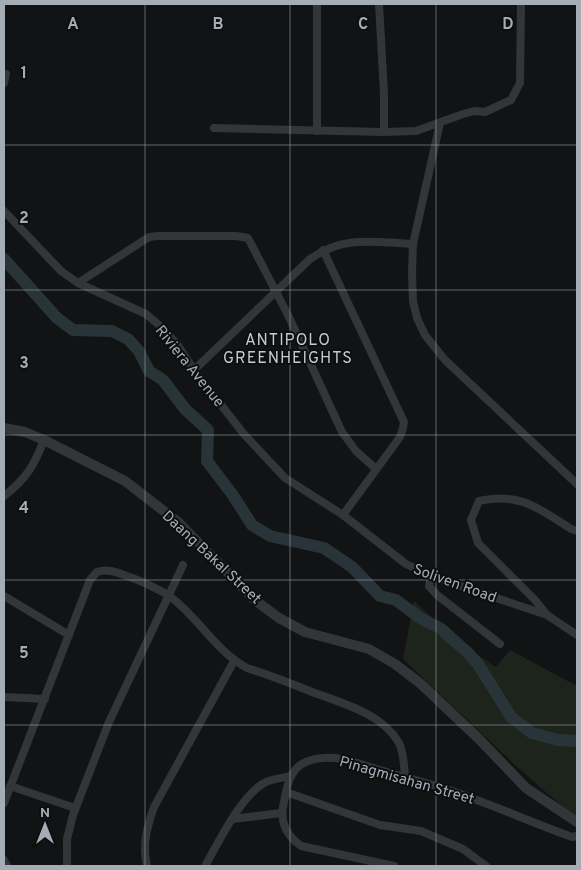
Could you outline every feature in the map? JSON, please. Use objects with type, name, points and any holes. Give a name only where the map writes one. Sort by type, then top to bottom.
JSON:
[{"type":"street","points":[[316,4],[317,131]]},
{"type":"street","points":[[379,4],[384,93],[384,132]]},
{"type":"street","points":[[214,128],[416,131],[462,114],[474,111],[485,112],[511,100],[520,83],[521,4]]},
{"type":"street","points":[[4,83],[6,74]]},
{"type":"street","points":[[440,123],[413,244],[413,301],[417,318],[425,335],[445,360],[576,481]]},
{"type":"street","name":"Riviera Avenue","points":[[4,211],[61,270],[78,283],[146,314],[159,325],[176,344],[243,433],[284,478],[343,515]]},
{"type":"street","points":[[78,283],[149,237],[243,236],[251,242],[342,432],[356,451],[376,469]]},
{"type":"street","points":[[194,370],[310,259],[322,250],[344,242],[413,244]]},
{"type":"street","points":[[322,250],[404,422],[404,428],[400,437],[343,515]]},
{"type":"street","name":"Daang Bakal Street","points":[[4,428],[25,432],[44,440],[125,481],[178,522],[256,601],[279,618],[305,632],[369,649],[395,664],[422,684],[526,788],[577,822]]},
{"type":"street","points":[[4,496],[32,470],[44,440]]},
{"type":"street","points":[[547,615],[535,600],[478,543],[471,520],[479,501],[497,497],[534,505],[577,531]]},
{"type":"street","name":"Soliven Road","points":[[343,515],[406,564],[431,576],[547,615],[577,635]]},
{"type":"street","points":[[67,866],[68,839],[76,808],[109,722],[183,566]]},
{"type":"street","points":[[4,803],[90,580],[97,572],[108,570],[145,583],[169,596],[234,661],[247,668],[348,705],[377,721],[399,743],[402,751],[405,777]]},
{"type":"street","points":[[431,576],[429,586],[437,595],[500,644]]},
{"type":"street","points":[[4,596],[69,635]]},
{"type":"street","points":[[147,866],[144,846],[147,828],[154,807],[234,661]]},
{"type":"street","points":[[4,697],[45,699]]},
{"type":"street","name":"Pinagmisahan Street","points":[[291,776],[304,763],[319,758],[335,758],[465,795],[540,826],[572,837],[577,836]]},
{"type":"street","points":[[205,866],[244,801],[256,788],[271,780],[291,776],[281,813],[284,826],[294,842],[301,846],[394,866]]},
{"type":"street","points":[[10,786],[76,808]]},
{"type":"street","points":[[286,792],[380,825],[421,831],[462,849],[486,866]]},
{"type":"street","points":[[233,819],[281,813]]},
{"type":"street","points":[[4,860],[8,866]]},
{"type":"shaded area","points":[[414,601],[461,644],[496,667],[510,650],[577,686],[577,819],[517,767],[403,659]]},
{"type":"waterway","points":[[4,259],[57,318],[73,330],[112,331],[128,339],[139,351],[149,371],[163,380],[185,409],[208,430],[207,461],[252,525],[270,536],[324,548],[352,567],[380,596],[396,600],[420,618],[440,628],[468,653],[478,664],[511,717],[532,733],[558,740],[577,741]]},
{"type":"district","name":"ANTIPOLO GREENHEIGHTS","points":[[288,348]]}]
